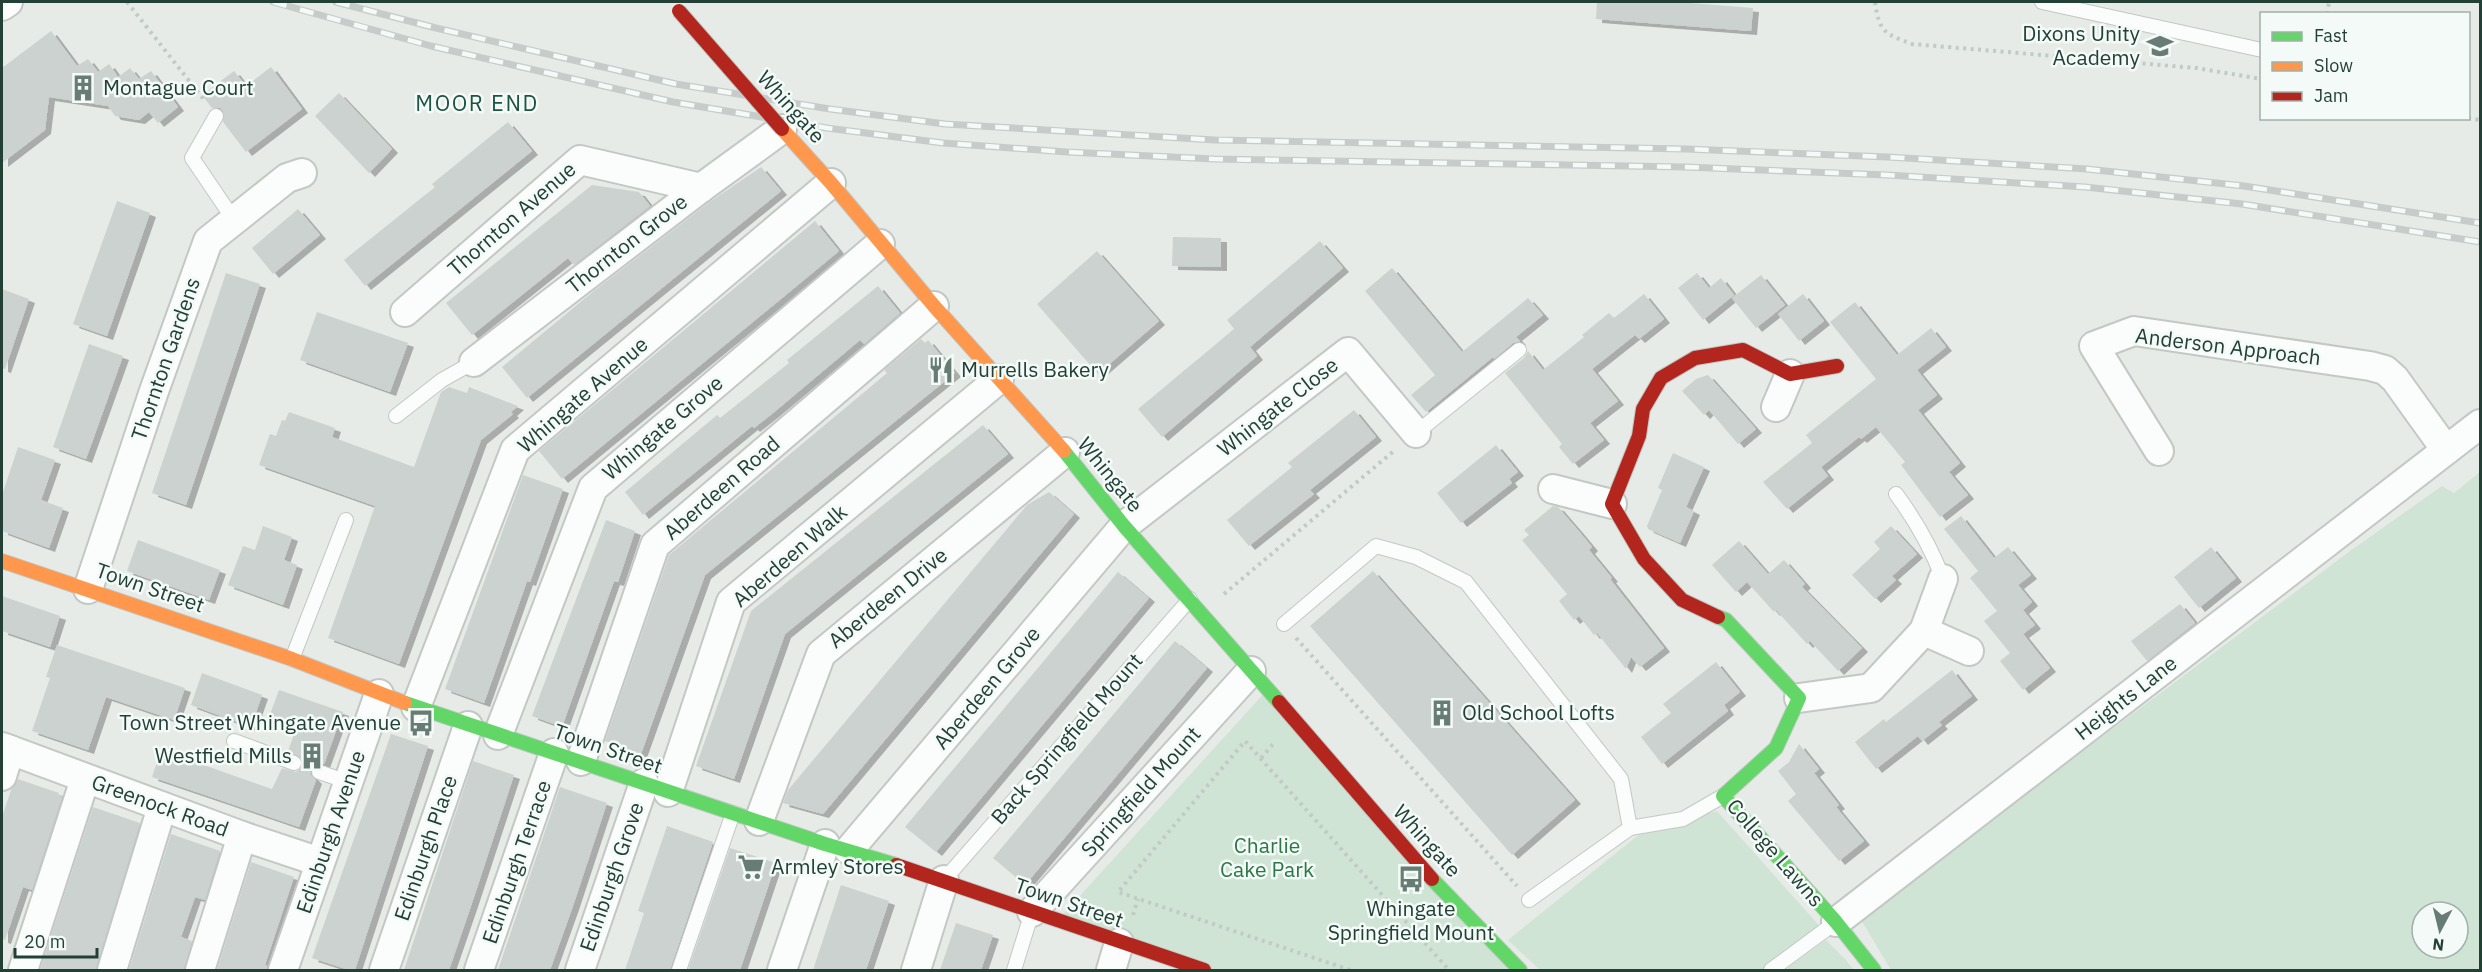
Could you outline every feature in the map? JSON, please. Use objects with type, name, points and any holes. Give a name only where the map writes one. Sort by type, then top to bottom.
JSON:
[{"type":"street","points":[[2,6],[8,2]]},
{"type":"street","name":"Whingate","points":[[675,6],[831,183],[934,306],[1065,452],[1124,526],[1190,599],[1412,859],[1520,970]]},
{"type":"street","name":"Thornton Grove","points":[[474,362],[701,188],[782,129]]},
{"type":"street","name":"Thornton Avenue","points":[[405,312],[580,160],[701,188]]},
{"type":"street","name":"Thornton Gardens","points":[[88,589],[154,391],[208,241],[287,178],[302,173]]},
{"type":"street","name":"Whingate Avenue","points":[[416,707],[515,450],[831,183]]},
{"type":"street","name":"Whingate Grove","points":[[498,735],[593,488],[880,244]]},
{"type":"street","name":"Aberdeen Road","points":[[581,761],[656,545],[934,306]]},
{"type":"street","name":"Anderson Approach","points":[[2159,451],[2094,346],[2134,331],[2385,370],[2395,379],[2446,450]]},
{"type":"street","points":[[1612,504],[1639,436],[1643,409],[1660,378],[1695,358],[1743,350],[1790,374],[1837,366]]},
{"type":"street","name":"Whingate Close","points":[[1124,526],[1348,352],[1416,433]]},
{"type":"street","points":[[1776,407],[1790,374]]},
{"type":"street","name":"Aberdeen Walk","points":[[656,788],[731,602],[999,379]]},
{"type":"street","name":"Heights Lane","points":[[1836,922],[2481,424]]},
{"type":"street","name":"Aberdeen Drive","points":[[746,817],[821,654],[1065,452]]},
{"type":"street","points":[[1552,489],[1612,504],[1644,559],[1682,600],[1726,620],[1799,698],[1871,688],[1924,631],[1943,579]]},
{"type":"street","name":"Aberdeen Grove","points":[[837,847],[1124,526]]},
{"type":"street","name":"Town Street","points":[[2,561],[292,659],[468,726],[944,880],[1119,943],[1204,970]]},
{"type":"street","points":[[1924,631],[1969,651]]},
{"type":"street","name":"Springfield Mount","points":[[1032,912],[1251,671]]},
{"type":"street","name":"Edinburgh Avenue","points":[[283,970],[379,694]]},
{"type":"street","name":"College Lawns","points":[[1799,698],[1776,748],[1723,796],[1836,922],[1874,970]]},
{"type":"street","name":"Edinburgh Place","points":[[384,970],[468,726]]},
{"type":"street","name":"Edinburgh Terrace","points":[[479,970],[554,753]]},
{"type":"street","name":"Greenock Road","points":[[4,758],[85,779],[242,837],[320,862]]},
{"type":"street","points":[[23,970],[85,779]]},
{"type":"street","name":"Edinburgh Grove","points":[[580,970],[656,788]]},
{"type":"street","points":[[112,970],[162,807]]},
{"type":"street","points":[[200,970],[242,837]]},
{"type":"street","points":[[783,970],[837,847]]},
{"type":"street","points":[[916,970],[944,880]]},
{"type":"street","points":[[1111,970],[1119,943]]},
{"type":"lane","points":[[2042,2],[2260,50]]},
{"type":"lane","points":[[216,116],[192,158],[234,220]]},
{"type":"lane","points":[[1416,433],[1519,350]]},
{"type":"lane","points":[[396,416],[442,380],[474,362]]},
{"type":"lane","points":[[1896,494],[1918,524],[1933,552],[1943,579]]},
{"type":"lane","points":[[292,659],[346,520]]},
{"type":"lane","points":[[1284,624],[1376,546],[1416,556],[1466,582],[1621,779],[1629,828]]},
{"type":"lane","name":"Back Springfield Mount","points":[[944,880],[1190,599]]},
{"type":"lane","points":[[234,741],[294,762]]},
{"type":"lane","points":[[319,772],[348,782]]},
{"type":"lane","points":[[1529,900],[1629,828],[1683,819],[1723,796]]},
{"type":"lane","points":[[679,970],[746,817]]},
{"type":"lane","points":[[1014,970],[1032,912]]},
{"type":"lane","name":"Heights Lane","points":[[1771,970],[1836,922]]},
{"type":"path","points":[[127,2],[216,116]]},
{"type":"path","points":[[1875,2],[1877,18],[1888,35],[1912,44],[2196,68],[2260,80]]},
{"type":"path","points":[[1201,613],[1416,433]]},
{"type":"path","points":[[1284,624],[1529,900]]},
{"type":"path","points":[[1350,970],[1118,892],[1245,741],[1449,970]]},
{"type":"green space","points":[[2480,472],[2480,970],[1891,970],[1860,918],[2350,551],[2442,486],[2454,493]]},
{"type":"green space","name":"Charlie Cake Park","points":[[1267,690],[1524,970],[1197,970],[1057,921]]},
{"type":"green space","points":[[1717,811],[1824,931],[1772,970],[1540,970],[1508,940],[1642,832]]},
{"type":"green space","points":[[1826,940],[1854,970],[1785,970]]},
{"type":"building","points":[[1597,2],[1678,2],[1753,8],[1751,31],[1596,19]]},
{"type":"building","name":"Montague Court","points":[[51,31],[77,66],[88,59],[98,72],[109,64],[118,77],[130,68],[139,79],[151,71],[178,107],[158,123],[149,112],[139,120],[115,116],[108,106],[49,97],[45,130],[2,163],[2,68]]},
{"type":"building","points":[[271,67],[302,109],[246,152],[223,122],[223,111],[220,108],[212,108],[202,95],[234,71],[246,86]]},
{"type":"building","points":[[339,93],[392,149],[369,173],[315,116]]},
{"type":"building","points":[[508,122],[532,151],[365,286],[344,260],[435,187],[432,184]]},
{"type":"building","points":[[761,167],[781,191],[527,398],[502,367],[595,290],[711,201]]},
{"type":"building","points":[[592,185],[639,192],[650,206],[574,265],[568,258],[472,335],[446,303]]},
{"type":"building","points":[[117,201],[150,213],[107,336],[73,324]]},
{"type":"building","points":[[298,209],[320,235],[273,274],[252,248]]},
{"type":"building","points":[[815,221],[839,251],[562,479],[539,451]]},
{"type":"building","points":[[1173,237],[1221,238],[1221,267],[1172,266]]},
{"type":"building","points":[[1320,241],[1343,268],[1250,347],[1257,356],[1162,437],[1138,409],[1234,329],[1227,320]]},
{"type":"building","points":[[1097,251],[1159,321],[1098,374],[1037,304]]},
{"type":"building","points":[[1392,268],[1462,352],[1528,298],[1543,315],[1516,337],[1520,341],[1513,343],[1494,359],[1493,357],[1426,412],[1411,395],[1435,375],[1365,291]]},
{"type":"building","points":[[226,273],[260,284],[186,505],[152,493]]},
{"type":"building","points":[[1697,273],[1709,288],[1721,278],[1734,295],[1703,320],[1678,288]]},
{"type":"building","points":[[1761,275],[1785,305],[1756,328],[1732,298]]},
{"type":"building","points":[[878,286],[900,313],[864,344],[860,340],[773,413],[754,428],[752,426],[643,515],[625,492],[717,415],[720,418],[789,363],[787,360]]},
{"type":"building","points":[[2,289],[29,299],[5,369],[2,368]]},
{"type":"building","points":[[1644,294],[1664,319],[1639,339],[1635,335],[1592,369],[1618,401],[1590,423],[1604,440],[1573,464],[1559,447],[1562,444],[1505,373],[1525,357],[1528,351],[1543,370],[1584,337],[1582,335],[1609,313],[1614,318]]},
{"type":"building","points":[[1803,294],[1824,321],[1799,341],[1778,314]]},
{"type":"building","points":[[1855,302],[1897,355],[1931,328],[1946,347],[1917,370],[1937,395],[1918,410],[1960,463],[1949,472],[1968,495],[1940,517],[1901,465],[1905,462],[1876,427],[1861,439],[1859,437],[1821,467],[1828,476],[1787,509],[1763,482],[1812,443],[1806,435],[1876,379],[1830,322]]},
{"type":"building","points":[[317,312],[408,343],[390,392],[300,360]]},
{"type":"building","points":[[921,339],[925,343],[928,340],[955,373],[705,575],[641,754],[605,741],[669,555],[887,373],[884,370]]},
{"type":"building","points":[[89,344],[123,356],[86,459],[53,447]]},
{"type":"building","points":[[1708,375],[1756,429],[1738,444],[1709,410],[1704,415],[1682,391],[1696,379]]},
{"type":"building","points":[[449,387],[467,393],[469,387],[518,406],[511,412],[513,414],[481,440],[399,664],[328,638],[375,506],[259,465],[270,434],[276,436],[282,420],[285,421],[289,412],[335,428],[332,437],[414,467],[441,392]]},
{"type":"building","points":[[1354,410],[1376,437],[1310,490],[1314,494],[1249,546],[1227,520],[1292,467],[1288,463]]},
{"type":"building","points":[[983,425],[1008,454],[785,634],[734,779],[696,766],[751,611]]},
{"type":"building","points":[[1496,445],[1518,472],[1509,479],[1512,483],[1461,523],[1437,493]]},
{"type":"building","points":[[18,447],[55,460],[41,500],[63,508],[49,548],[2,531],[2,495]]},
{"type":"building","points":[[1673,453],[1704,467],[1686,507],[1694,511],[1680,543],[1648,529],[1647,526],[1662,490],[1658,488]]},
{"type":"building","points":[[523,475],[563,489],[530,582],[527,581],[484,703],[445,689]]},
{"type":"building","points":[[1049,492],[1074,514],[823,814],[783,803],[788,790],[1027,505]]},
{"type":"building","points":[[1553,506],[1558,507],[1592,547],[1589,550],[1664,648],[1640,667],[1631,657],[1626,669],[1597,633],[1594,635],[1579,616],[1574,620],[1559,601],[1567,594],[1522,540],[1529,535],[1524,530]]},
{"type":"building","points":[[1961,516],[1994,558],[2008,547],[2031,575],[2018,585],[2032,602],[2023,610],[2035,625],[2023,634],[2050,668],[2023,690],[2000,661],[2010,653],[1984,621],[1997,611],[1970,578],[1978,571],[1944,529]]},
{"type":"building","points":[[606,520],[635,531],[618,582],[614,581],[562,727],[532,716]]},
{"type":"building","points":[[263,526],[292,537],[284,560],[297,565],[283,605],[228,585],[243,546],[255,550]]},
{"type":"building","points":[[1891,526],[1917,554],[1892,576],[1896,580],[1875,599],[1852,575],[1880,549],[1874,542]]},
{"type":"building","points":[[138,540],[220,570],[209,600],[127,571]]},
{"type":"building","points":[[1739,541],[1768,574],[1784,560],[1805,584],[1802,587],[1862,648],[1838,671],[1810,641],[1807,644],[1776,610],[1774,612],[1747,582],[1736,592],[1712,565]]},
{"type":"building","points":[[2211,547],[2236,578],[2199,608],[2174,577]]},
{"type":"building","name":"Old School Lofts","points":[[1373,571],[1575,800],[1512,855],[1310,626]]},
{"type":"building","points":[[1118,572],[1149,598],[936,852],[905,827]]},
{"type":"building","points":[[2,596],[60,616],[50,647],[2,631]]},
{"type":"building","points":[[2180,604],[2195,623],[2147,661],[2131,641]]},
{"type":"building","points":[[1175,641],[1207,668],[1025,885],[993,858]]},
{"type":"building","points":[[57,645],[185,688],[174,720],[106,697],[88,750],[32,731],[50,678],[46,677]]},
{"type":"building","points":[[1716,662],[1740,692],[1724,705],[1728,711],[1662,764],[1641,737],[1671,713],[1663,704]]},
{"type":"building","points":[[1952,670],[1972,696],[1939,722],[1942,725],[1922,741],[1918,736],[1876,769],[1855,742],[1884,719],[1886,722]]},
{"type":"building","points":[[202,673],[262,695],[251,727],[191,705]]},
{"type":"building","name":"Westfield Mills","points":[[279,690],[343,712],[324,764],[317,763],[311,769],[310,774],[316,780],[299,827],[152,777],[161,750],[272,789],[282,768],[296,772],[302,767],[303,762],[300,757],[288,751],[297,726],[269,717]]},
{"type":"building","points":[[391,734],[428,746],[355,970],[349,970],[312,958]]},
{"type":"building","points":[[1799,744],[1819,769],[1814,773],[1839,805],[1836,807],[1864,841],[1839,861],[1788,801],[1796,794],[1778,771],[1789,762]]},
{"type":"building","points":[[473,761],[514,775],[472,903],[449,970],[404,970]]},
{"type":"building","points":[[18,779],[59,793],[58,795],[62,797],[32,890],[23,887],[5,940],[2,939],[2,817],[11,790]]},
{"type":"building","points":[[560,787],[607,803],[573,906],[550,970],[498,970]]},
{"type":"building","points":[[93,807],[140,823],[96,970],[40,970]]},
{"type":"building","points":[[667,826],[713,842],[670,970],[625,970],[644,913],[638,911]]},
{"type":"building","points":[[171,834],[220,851],[205,900],[195,897],[181,937],[192,941],[184,970],[129,970]]},
{"type":"building","points":[[730,848],[776,863],[740,970],[688,970]]},
{"type":"building","points":[[251,862],[294,877],[265,965],[267,970],[217,970]]},
{"type":"building","points":[[841,885],[889,901],[866,970],[813,970]]},
{"type":"building","points":[[956,923],[993,935],[981,970],[940,970]]},
{"type":"railway","points":[[273,2],[431,46],[673,102],[827,128],[943,143],[1214,159],[1685,167],[1887,175],[2085,187],[2242,204],[2480,242]]},
{"type":"railway","points":[[336,2],[436,28],[676,84],[830,109],[945,124],[1215,140],[1686,149],[1888,157],[2087,169],[2244,186],[2480,223]]},
{"type":"traffic: fast","points":[[1064,451],[1124,526],[1279,702]]},
{"type":"traffic: fast","points":[[1718,617],[1726,620],[1799,698],[1776,748],[1723,796],[1836,922],[1874,970]]},
{"type":"traffic: fast","points":[[405,703],[825,844],[896,865]]},
{"type":"traffic: fast","points":[[1432,879],[1520,970]]},
{"type":"traffic: slow","points":[[782,129],[831,183],[934,306],[1064,451]]},
{"type":"traffic: slow","points":[[2,561],[292,659],[405,703]]},
{"type":"traffic: jam","points":[[679,11],[782,129]]},
{"type":"traffic: jam","points":[[1718,617],[1682,600],[1644,559],[1612,504],[1639,436],[1643,409],[1661,378],[1695,358],[1743,350],[1790,374],[1837,366]]},
{"type":"traffic: jam","points":[[1279,702],[1432,879]]},
{"type":"traffic: jam","points":[[896,865],[1204,970]]},
{"type":"place","name":"Dixons Unity Academy","points":[[2160,46]]},
{"type":"place","name":"Montague Court","points":[[83,88]]},
{"type":"place","name":"Murrells Bakery","points":[[941,370]]},
{"type":"place","name":"Old School Lofts","points":[[1442,713]]},
{"type":"place","name":"Town Street Whingate Avenue","points":[[421,723]]},
{"type":"place","name":"Westfield Mills","points":[[312,756]]},
{"type":"place","name":"Armley Stores","points":[[751,867]]},
{"type":"place","name":"Whingate Springfield Mount","points":[[1411,879]]},
{"type":"district","name":"MOOR END","points":[[477,103]]}]
